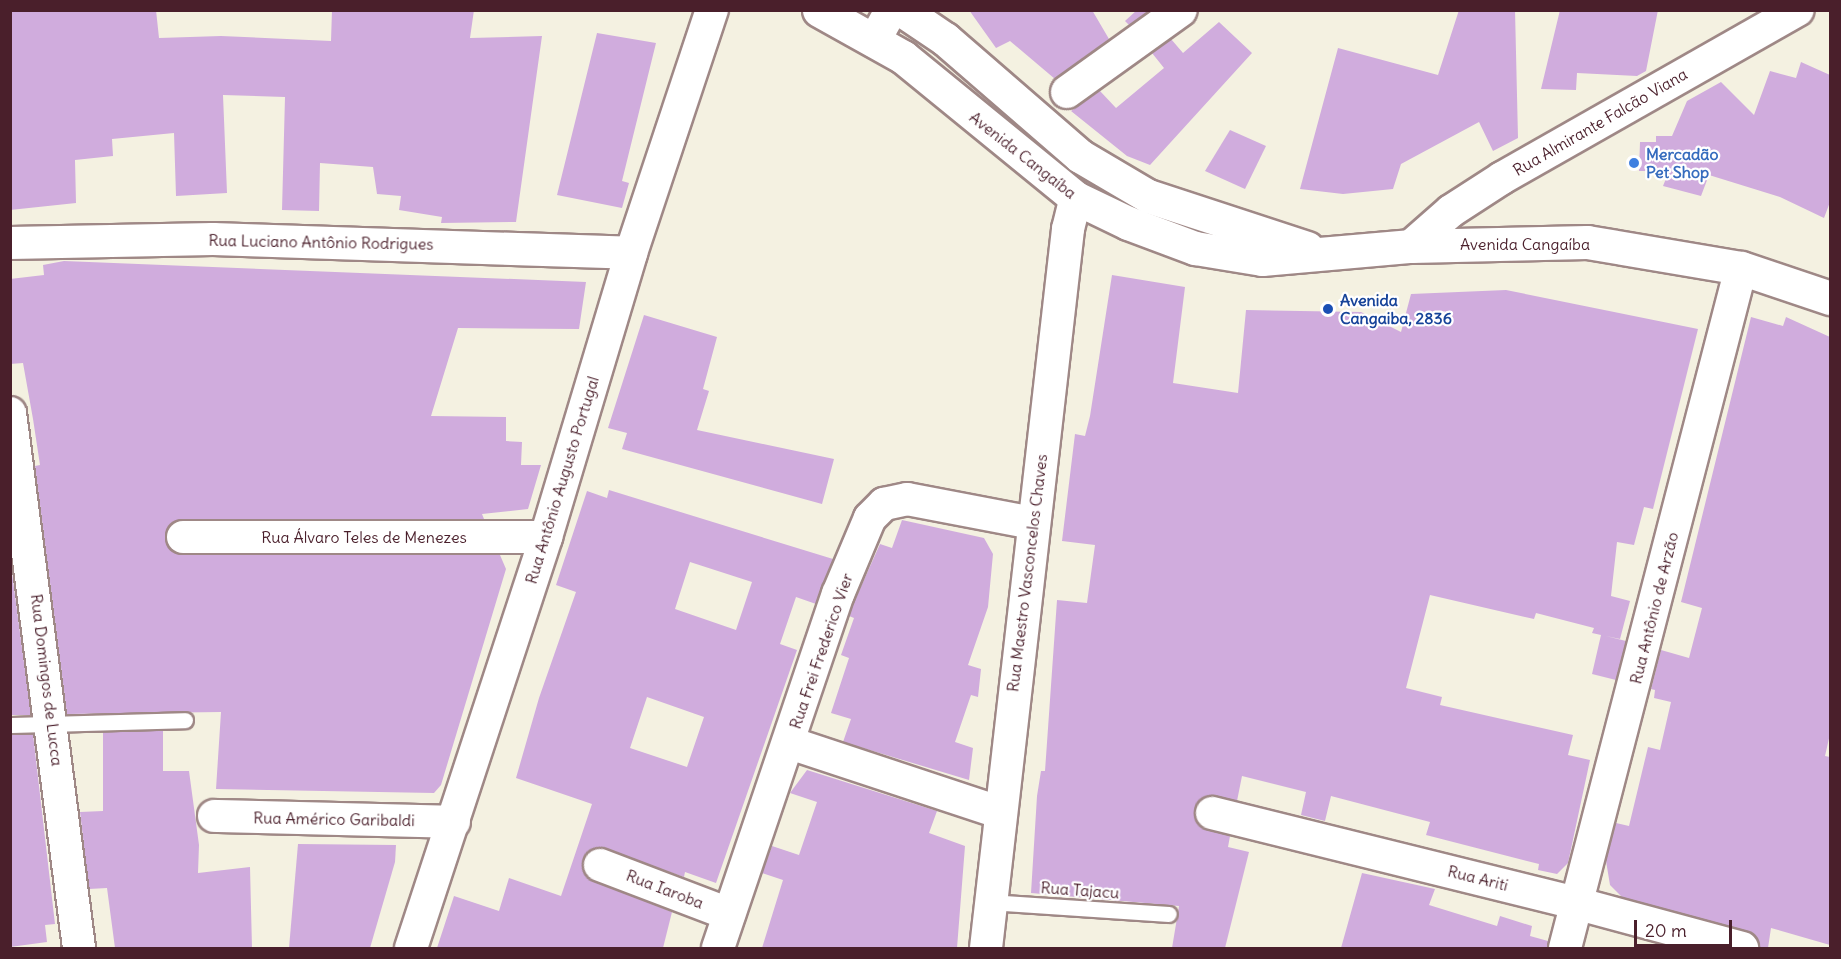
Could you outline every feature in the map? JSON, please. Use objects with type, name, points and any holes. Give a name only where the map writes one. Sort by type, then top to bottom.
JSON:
[{"type":"main road","name":"Avenida Cangaíba","points":[[903,10],[945,39],[1080,156],[1148,196],[1320,252]]},
{"type":"main road","name":"Avenida Cangaíba","points":[[828,12],[903,57],[1076,198],[1128,223],[1195,248],[1262,259],[1320,252],[1411,246],[1587,242],[1742,268],[1830,298]]},
{"type":"street","name":"Rua Antônio Augusto Portugal","points":[[411,948],[546,537],[631,253],[712,10]]},
{"type":"street","points":[[874,41],[891,10]]},
{"type":"street","points":[[1067,92],[1181,10]]},
{"type":"street","name":"Rua Almirante Falcão Viana","points":[[1411,246],[1443,216],[1502,178],[1798,10]]},
{"type":"street","name":"Rua Maestro Vasconcelos Chaves","points":[[986,948],[999,812],[1068,229],[1076,198]]},
{"type":"street","name":"Rua Luciano Antônio Rodrigues","points":[[10,243],[213,239],[631,253]]},
{"type":"street","name":"Rua Antônio de Arzão","points":[[1565,948],[1579,904],[1742,268]]},
{"type":"street","name":"Rua Domingos de Lucca","points":[[10,413],[52,722],[79,948]]},
{"type":"street","name":"Rua Frei Frederico Vier","points":[[718,948],[790,743],[838,594],[870,518],[884,504],[907,499],[930,501],[1033,523]]},
{"type":"street","name":"Rua Álvaro Teles de Menezes","points":[[183,537],[546,537]]},
{"type":"street","points":[[790,743],[999,812]]},
{"type":"street","name":"Rua Ariti","points":[[1212,813],[1579,904],[1742,948]]},
{"type":"street","name":"Rua Américo Garibaldi","points":[[214,816],[454,822]]},
{"type":"street","name":"Rua Iaroba","points":[[600,865],[729,914]]},
{"type":"lane","points":[[10,725],[185,720]]},
{"type":"lane","name":"Rua Tajacu","points":[[989,902],[1169,914]]},
{"type":"building","points":[[10,10],[156,10],[159,38],[221,36],[331,41],[332,10],[474,10],[470,38],[542,36],[516,222],[441,223],[442,217],[399,210],[401,196],[377,194],[373,167],[320,163],[319,211],[282,210],[285,97],[223,95],[227,193],[176,196],[174,133],[112,139],[113,156],[75,160],[76,203],[10,210]]},
{"type":"building","points":[[969,10],[1092,10],[1109,39],[1055,79],[1010,41],[996,48]]},
{"type":"building","points":[[1137,10],[1147,12],[1129,25],[1125,21]]},
{"type":"building","points":[[1459,10],[1515,10],[1518,138],[1493,151],[1479,122],[1401,164],[1393,189],[1343,194],[1300,189],[1338,48],[1438,75]]},
{"type":"building","points":[[1560,10],[1658,10],[1646,71],[1637,76],[1577,73],[1576,90],[1541,89]]},
{"type":"building","points":[[1219,22],[1252,53],[1150,165],[1127,156],[1071,111],[1100,91],[1116,108],[1164,68],[1152,53],[1171,39],[1183,53]]},
{"type":"building","points":[[597,33],[656,43],[622,181],[629,183],[622,208],[557,195]]},
{"type":"building","points":[[1801,62],[1830,75],[1830,202],[1824,218],[1780,197],[1709,175],[1701,196],[1663,186],[1669,171],[1639,171],[1640,142],[1656,142],[1656,136],[1672,136],[1687,101],[1721,82],[1754,115],[1770,71],[1796,78]]},
{"type":"building","points":[[1230,130],[1266,146],[1245,189],[1205,171]]},
{"type":"building","points":[[64,261],[586,282],[579,329],[458,328],[431,416],[506,417],[506,441],[522,442],[521,465],[541,465],[528,509],[482,514],[484,519],[183,519],[167,529],[168,546],[183,555],[500,555],[506,569],[441,785],[434,793],[216,789],[221,712],[67,714],[35,466],[40,465],[33,419],[23,363],[10,364],[10,279],[44,275],[43,265]]},
{"type":"building","points":[[1112,275],[1185,287],[1173,383],[1238,393],[1246,310],[1361,312],[1401,332],[1411,294],[1506,290],[1698,329],[1653,509],[1644,507],[1634,545],[1617,542],[1611,596],[1630,601],[1620,639],[1606,636],[1626,641],[1616,680],[1592,674],[1601,635],[1592,633],[1594,628],[1536,613],[1534,619],[1430,595],[1406,688],[1442,697],[1440,705],[1573,735],[1568,755],[1590,760],[1568,863],[1557,874],[1538,870],[1539,864],[1426,835],[1430,822],[1331,796],[1325,821],[1301,815],[1306,792],[1242,776],[1237,801],[1208,796],[1194,809],[1200,826],[1230,836],[1228,847],[1249,852],[1225,948],[1172,948],[1179,906],[1031,893],[1037,796],[1041,771],[1045,771],[1057,600],[1087,603],[1095,545],[1062,541],[1075,434],[1085,436],[1090,416]]},
{"type":"building","points":[[644,315],[717,337],[703,389],[709,391],[697,430],[834,459],[822,504],[622,449],[627,433],[608,428]]},
{"type":"building","points":[[1751,317],[1783,326],[1786,317],[1830,337],[1830,734],[1825,756],[1830,757],[1830,945],[1771,928],[1768,948],[1759,948],[1755,936],[1747,931],[1622,897],[1610,885],[1606,861],[1616,823],[1629,826],[1648,747],[1660,750],[1671,702],[1654,698],[1655,690],[1651,689],[1661,650],[1689,658],[1702,608],[1681,602]]},
{"type":"building","points":[[609,490],[833,559],[816,604],[796,597],[780,644],[797,650],[716,883],[685,872],[684,877],[597,847],[583,859],[586,877],[672,912],[663,948],[437,948],[454,896],[499,911],[509,878],[561,896],[592,804],[516,778],[539,698],[576,592],[556,585],[587,491],[607,498]],"holes":[[[690,562],[752,582],[736,630],[675,609]],[[647,697],[704,717],[687,767],[630,748]]]},
{"type":"building","points":[[902,520],[984,538],[993,554],[988,607],[968,665],[981,669],[978,697],[971,695],[955,742],[973,748],[969,780],[843,742],[851,719],[831,713],[849,658],[841,655],[854,618],[849,616],[880,544],[892,548]]},
{"type":"building","points":[[10,558],[31,715],[10,715]]},
{"type":"building","points":[[163,730],[163,771],[189,771],[199,845],[198,873],[250,867],[252,948],[115,948],[107,888],[89,889],[80,812],[103,811],[103,732]]},
{"type":"building","points":[[33,734],[55,924],[45,925],[47,942],[10,947],[10,735]]},
{"type":"building","points":[[807,770],[937,811],[929,833],[965,846],[957,948],[762,948],[783,880],[762,873],[772,846],[799,855],[817,802],[790,793]]},
{"type":"building","points":[[298,844],[396,845],[395,862],[370,948],[289,948]]},
{"type":"building","points":[[1362,873],[1435,889],[1429,905],[1497,926],[1500,916],[1532,926],[1530,936],[1548,941],[1548,948],[1341,948]]},
{"type":"place","name":"Mercadão Pet Shop","points":[[1634,163]]},
{"type":"place","name":"Avenida Cangaiba, 2836","points":[[1328,309]]}]
